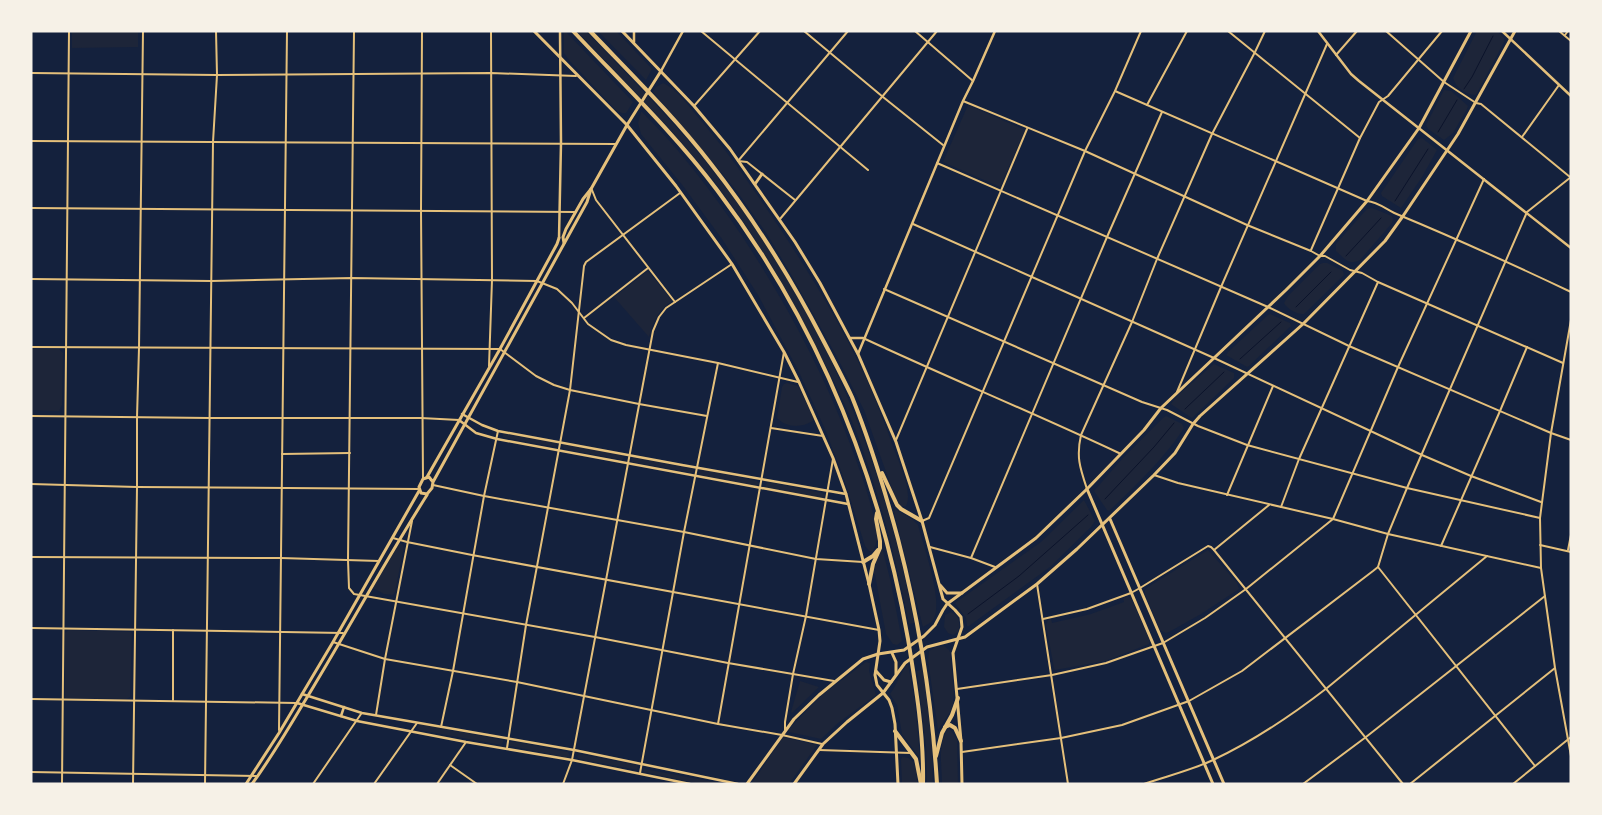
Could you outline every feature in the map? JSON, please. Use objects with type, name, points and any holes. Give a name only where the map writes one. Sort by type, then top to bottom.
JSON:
[{"type":"highway","points":[[573,31],[686,150],[727,203],[775,275],[818,356],[844,412],[864,466],[900,592],[914,673],[923,752],[922,784]]},
{"type":"highway","points":[[590,31],[694,143],[725,182],[795,287],[836,363],[873,455],[910,586],[930,697],[937,784]]},
{"type":"highway","points":[[873,455],[897,505],[922,521]]},
{"type":"highway","points":[[869,584],[872,564],[880,548],[876,519],[878,511]]},
{"type":"highway","points":[[863,562],[873,556],[880,548]]},
{"type":"highway","points":[[935,758],[945,727],[958,698]]},
{"type":"highway","points":[[945,727],[950,725],[955,728],[961,741]]},
{"type":"highway","points":[[895,731],[916,759],[922,784]]},
{"type":"main road","points":[[534,31],[626,125],[680,192],[732,264],[784,352],[799,382],[824,436],[846,494],[869,584],[880,641],[875,671],[877,685],[892,708],[897,752],[898,784]]},
{"type":"main road","points":[[622,31],[694,106],[755,184],[780,219],[820,283],[858,354],[896,442],[922,521],[943,599],[961,617],[962,627],[954,653],[962,752],[962,784]]},
{"type":"main road","points":[[747,784],[782,735],[809,704],[863,660],[878,654],[904,650],[928,633],[947,604],[1036,538],[1121,454],[1144,430],[1161,408],[1320,256],[1367,201],[1419,128],[1471,31]]},
{"type":"main road","points":[[795,783],[823,744],[883,693],[905,663],[927,647],[965,637],[1037,584],[1110,519],[1175,453],[1193,424],[1223,394],[1304,324],[1356,272],[1385,241],[1458,134],[1515,31]]},
{"type":"main road","points":[[564,244],[566,229],[617,144],[626,125],[661,70]]},
{"type":"main road","points":[[755,184],[762,174]]},
{"type":"main road","points":[[252,784],[284,736],[340,644],[398,540],[433,484],[468,417],[544,283],[587,202],[591,189]]},
{"type":"main road","points":[[246,784],[334,642],[380,562],[419,490],[423,479],[427,477],[558,244],[558,238]]},
{"type":"main road","points":[[427,477],[431,478],[433,484]]},
{"type":"main road","points":[[1087,489],[1213,784]]},
{"type":"main road","points":[[419,490],[423,494],[427,494]]},
{"type":"main road","points":[[1110,519],[1224,784]]},
{"type":"main road","points":[[1118,560],[1126,557]]},
{"type":"main road","points":[[938,582],[948,593],[962,593]]},
{"type":"main road","points":[[892,653],[896,662],[896,674]]},
{"type":"main road","points":[[875,671],[884,680],[891,682]]},
{"type":"main road","points":[[279,733],[284,736]]},
{"type":"street","points":[[62,784],[70,31]]},
{"type":"street","points":[[133,784],[137,486],[136,417],[139,348],[143,31]]},
{"type":"street","points":[[206,784],[209,418],[213,142],[217,75],[216,31]]},
{"type":"street","points":[[279,733],[287,31]]},
{"type":"street","points":[[354,31],[349,588],[354,594],[836,681]]},
{"type":"street","points":[[422,31],[421,418],[423,479]]},
{"type":"street","points":[[489,368],[492,280],[491,31]]},
{"type":"street","points":[[558,238],[561,143],[560,31]]},
{"type":"street","points":[[634,31],[634,44]]},
{"type":"street","points":[[661,70],[683,31]]},
{"type":"street","points":[[701,31],[868,170]]},
{"type":"street","points":[[694,106],[760,31]]},
{"type":"street","points":[[804,31],[944,146]]},
{"type":"street","points":[[738,161],[848,31]]},
{"type":"street","points":[[915,31],[973,81]]},
{"type":"street","points":[[780,219],[937,31]]},
{"type":"street","points":[[858,354],[994,31]]},
{"type":"street","points":[[922,521],[929,518],[1085,151],[1115,91],[1141,31]]},
{"type":"street","points":[[1147,105],[1187,31]]},
{"type":"street","points":[[1228,31],[1360,138]]},
{"type":"street","points":[[1087,489],[1078,456],[1081,435],[1132,322],[1157,259],[1212,134],[1265,31]]},
{"type":"street","points":[[1318,31],[1351,74],[1571,248]]},
{"type":"street","points":[[1336,55],[1357,31]]},
{"type":"street","points":[[962,752],[1061,738],[1122,725],[1189,700],[1242,671],[1378,566],[1388,534],[1407,488],[1527,212],[1571,177],[1481,104],[1476,103],[1444,82],[1386,31]]},
{"type":"street","points":[[1311,251],[1360,138],[1378,102],[1388,96],[1442,31]]},
{"type":"street","points":[[1502,31],[1571,96]]},
{"type":"street","points":[[1559,31],[1571,40]]},
{"type":"street","points":[[1565,35],[1568,31]]},
{"type":"street","points":[[1176,394],[1327,44]]},
{"type":"street","points":[[31,73],[217,75],[491,73],[576,76]]},
{"type":"street","points":[[1522,137],[1559,85]]},
{"type":"street","points":[[1115,91],[1367,201],[1374,202],[1571,292]]},
{"type":"street","points":[[963,101],[1027,129],[1085,151],[1248,225],[1320,256],[1325,256],[1378,282],[1563,363]]},
{"type":"street","points":[[971,558],[1162,112]]},
{"type":"street","points":[[896,442],[1027,129]]},
{"type":"street","points":[[31,141],[617,144]]},
{"type":"street","points":[[738,161],[747,162],[796,201]]},
{"type":"street","points":[[937,163],[1268,307],[1350,346],[1500,412],[1571,440]]},
{"type":"street","points":[[957,689],[1052,675],[1106,663],[1163,642],[1205,618],[1246,589],[1333,519],[1398,367],[1484,178]]},
{"type":"street","points":[[591,189],[596,200],[622,235],[676,302]]},
{"type":"street","points":[[507,748],[536,567],[570,390],[585,263],[680,192]]},
{"type":"street","points":[[31,208],[576,212]]},
{"type":"street","points":[[913,224],[1214,358],[1422,455],[1541,502]]},
{"type":"street","points":[[563,784],[574,750],[653,331],[659,317],[666,308],[732,264]]},
{"type":"street","points":[[584,318],[648,268]]},
{"type":"street","points":[[31,279],[211,281],[352,278],[537,281],[558,289],[567,297],[588,324],[611,340],[626,345],[718,363],[799,382]]},
{"type":"street","points":[[1281,508],[1299,459],[1378,282]]},
{"type":"street","points":[[884,289],[1104,386],[1247,445],[1407,488],[1540,518]]},
{"type":"street","points":[[1571,320],[1551,433],[1540,518],[1541,568],[1571,756]]},
{"type":"street","points":[[849,338],[864,338],[1121,454]]},
{"type":"street","points":[[31,347],[500,349],[536,376],[554,385],[639,404],[707,416]]},
{"type":"street","points":[[1441,546],[1527,347]]},
{"type":"street","points":[[718,724],[784,352]]},
{"type":"street","points":[[640,773],[672,592],[718,363]]},
{"type":"street","points":[[1227,495],[1273,386]]},
{"type":"street","points":[[462,414],[498,431],[846,494]]},
{"type":"street","points":[[31,416],[350,417],[459,420],[476,433],[497,439],[848,504]]},
{"type":"street","points":[[771,428],[824,436]]},
{"type":"street","points":[[440,727],[453,671],[472,555],[498,431]]},
{"type":"street","points":[[282,454],[350,453]]},
{"type":"street","points":[[786,730],[785,722],[793,674],[806,616],[833,458]]},
{"type":"street","points":[[1154,475],[1227,495],[1333,519],[1388,534],[1541,568]]},
{"type":"street","points":[[31,484],[419,490]]},
{"type":"street","points":[[433,484],[484,496],[684,532],[816,559],[863,562]]},
{"type":"street","points":[[1214,550],[1270,505]]},
{"type":"street","points":[[376,715],[413,517]]},
{"type":"street","points":[[1540,545],[1569,551],[1571,535]]},
{"type":"street","points":[[393,538],[472,555],[879,630]]},
{"type":"street","points":[[928,546],[971,558],[996,568]]},
{"type":"street","points":[[1044,619],[1087,609],[1131,593],[1208,546],[1211,547],[1404,784]]},
{"type":"street","points":[[1144,784],[1214,760],[1304,705],[1487,556]]},
{"type":"street","points":[[31,557],[281,558],[380,562]]},
{"type":"street","points":[[1378,566],[1535,766]]},
{"type":"street","points":[[1037,584],[1044,619],[1068,784]]},
{"type":"street","points":[[1305,783],[1545,596]]},
{"type":"street","points":[[31,628],[346,634]]},
{"type":"street","points":[[173,630],[173,701]]},
{"type":"street","points":[[334,642],[385,659],[517,682],[823,744]]},
{"type":"street","points":[[1410,784],[1556,668]]},
{"type":"street","points":[[302,694],[376,715],[574,750],[738,784]]},
{"type":"street","points":[[31,699],[297,703],[357,721],[572,760],[690,784]]},
{"type":"street","points":[[341,716],[344,707]]},
{"type":"street","points":[[313,784],[362,712]]},
{"type":"street","points":[[374,784],[417,723]]},
{"type":"street","points":[[1513,784],[1571,737]]},
{"type":"street","points":[[436,784],[466,742]]},
{"type":"street","points":[[819,750],[912,753]]},
{"type":"street","points":[[450,765],[477,784]]},
{"type":"street","points":[[31,772],[258,776]]},
{"type":"shaded area","points":[[72,31],[138,31],[138,47],[72,48]]},
{"type":"shaded area","points":[[564,31],[633,102],[626,113],[617,111],[569,60],[564,53]]},
{"type":"shaded area","points":[[577,31],[586,31],[687,139],[755,227],[788,279],[817,333],[843,388],[866,445],[885,503],[914,623],[909,624],[886,526],[856,431],[830,373],[790,297],[753,237],[712,179],[663,122]]},
{"type":"shaded area","points":[[598,31],[616,31],[652,69],[646,80]]},
{"type":"shaded area","points":[[1477,31],[1497,31],[1504,38],[1504,42],[1476,95],[1462,90],[1456,85],[1453,78]]},
{"type":"shaded area","points":[[663,83],[674,90],[684,101],[734,162],[781,230],[826,302],[857,359],[878,405],[905,479],[908,494],[906,506],[901,506],[896,500],[864,410],[792,276],[767,234],[736,190],[653,92],[656,87]]},
{"type":"shaded area","points":[[1444,90],[1451,91],[1468,106],[1453,133],[1444,140],[1428,129],[1426,125]]},
{"type":"shaded area","points":[[968,105],[1025,130],[1000,187],[943,162]]},
{"type":"shaded area","points":[[641,112],[656,126],[695,171],[719,203],[758,261],[803,339],[841,421],[863,480],[877,532],[877,540],[873,552],[869,551],[865,546],[844,479],[825,429],[798,370],[758,295],[722,239],[641,134],[638,123]]},
{"type":"shaded area","points":[[1422,138],[1437,150],[1401,208],[1382,196],[1381,193],[1418,139]]},
{"type":"shaded area","points":[[1372,208],[1392,216],[1392,223],[1360,260],[1350,262],[1336,251],[1336,244],[1367,209]]},
{"type":"shaded area","points":[[1323,263],[1343,271],[1344,275],[1304,314],[1299,314],[1285,305],[1284,303],[1288,296]]},
{"type":"shaded area","points":[[648,271],[672,301],[657,316],[649,337],[614,297]]},
{"type":"shaded area","points":[[1270,314],[1290,323],[1291,326],[1247,367],[1226,355],[1228,352]]},
{"type":"shaded area","points":[[31,349],[59,349],[63,353],[62,405],[59,411],[31,410]]},
{"type":"shaded area","points":[[1214,364],[1234,373],[1234,378],[1192,418],[1171,404],[1178,395]]},
{"type":"shaded area","points":[[787,383],[798,386],[814,418],[813,421],[804,425],[794,426],[785,424],[777,418],[782,387]]},
{"type":"shaded area","points":[[1166,416],[1182,424],[1184,428],[1166,453],[1148,473],[1109,511],[1107,510],[1094,491],[1123,458]]},
{"type":"shaded area","points":[[503,434],[555,442],[558,445],[555,447],[505,438]]},
{"type":"shaded area","points":[[564,444],[622,455],[624,458],[622,460],[564,449],[562,446]]},
{"type":"shaded area","points":[[633,457],[693,469],[694,471],[692,473],[632,462]]},
{"type":"shaded area","points":[[701,469],[757,481],[759,484],[756,486],[700,475]]},
{"type":"shaded area","points":[[768,482],[825,495],[823,498],[819,498],[767,488],[765,485]]},
{"type":"shaded area","points":[[1084,500],[1095,521],[1091,527],[1050,567],[967,626],[966,618],[955,603],[1041,542]]},
{"type":"shaded area","points":[[895,509],[918,525],[932,574],[935,588],[936,612],[933,620],[923,627],[894,512]]},
{"type":"shaded area","points":[[399,544],[402,544],[404,547],[395,592],[393,595],[384,594],[373,588]]},
{"type":"shaded area","points":[[882,547],[902,641],[897,645],[893,644],[886,634],[874,574]]},
{"type":"shaded area","points":[[1208,550],[1237,583],[1239,589],[1169,632],[1166,633],[1160,630],[1145,590]]},
{"type":"shaded area","points":[[1123,598],[1131,598],[1150,641],[1149,644],[1105,661],[1055,670],[1046,625],[1048,620],[1051,619],[1052,623],[1091,614],[1124,602]]},
{"type":"shaded area","points":[[951,612],[956,615],[959,623],[958,632],[953,635],[948,633],[944,627],[945,615]]},
{"type":"shaded area","points":[[69,630],[131,632],[130,697],[126,699],[65,697],[65,633]]},
{"type":"shaded area","points":[[944,646],[950,652],[954,693],[950,712],[938,730],[928,660],[929,651],[936,647]]},
{"type":"shaded area","points":[[866,662],[870,663],[869,671],[876,695],[838,723],[821,739],[789,732],[789,729],[823,694]]},
{"type":"shaded area","points":[[908,664],[915,702],[920,758],[902,734],[897,705],[890,694]]},
{"type":"shaded area","points":[[923,669],[932,743],[933,784],[927,784],[926,746],[917,671]]},
{"type":"shaded area","points":[[800,681],[819,687],[792,713],[791,712]]},
{"type":"shaded area","points":[[419,724],[503,740],[503,742],[501,745],[419,730],[417,728]]},
{"type":"shaded area","points":[[949,728],[957,739],[958,784],[942,784],[942,747],[945,734]]},
{"type":"shaded area","points":[[783,737],[817,745],[789,784],[752,783]]},
{"type":"shaded area","points":[[509,742],[568,752],[570,756],[569,758],[510,746]]},
{"type":"shaded area","points":[[579,754],[637,765],[638,768],[637,770],[579,759],[577,757]]},
{"type":"shaded area","points":[[902,757],[913,762],[916,770],[917,784],[902,784]]},
{"type":"shaded area","points":[[643,769],[725,784],[700,784],[644,772]]},
{"type":"waterway","points":[[1464,89],[1493,36]]},
{"type":"waterway","points":[[1438,132],[1457,100]]},
{"type":"waterway","points":[[1395,201],[1428,149]]},
{"type":"waterway","points":[[1346,256],[1381,218]]},
{"type":"waterway","points":[[1296,307],[1331,272]]},
{"type":"waterway","points":[[1240,359],[1281,322]]},
{"type":"waterway","points":[[1185,409],[1224,372]]},
{"type":"waterway","points":[[1105,499],[1174,423]]},
{"type":"waterway","points":[[968,614],[1019,576],[1088,515]]}]
